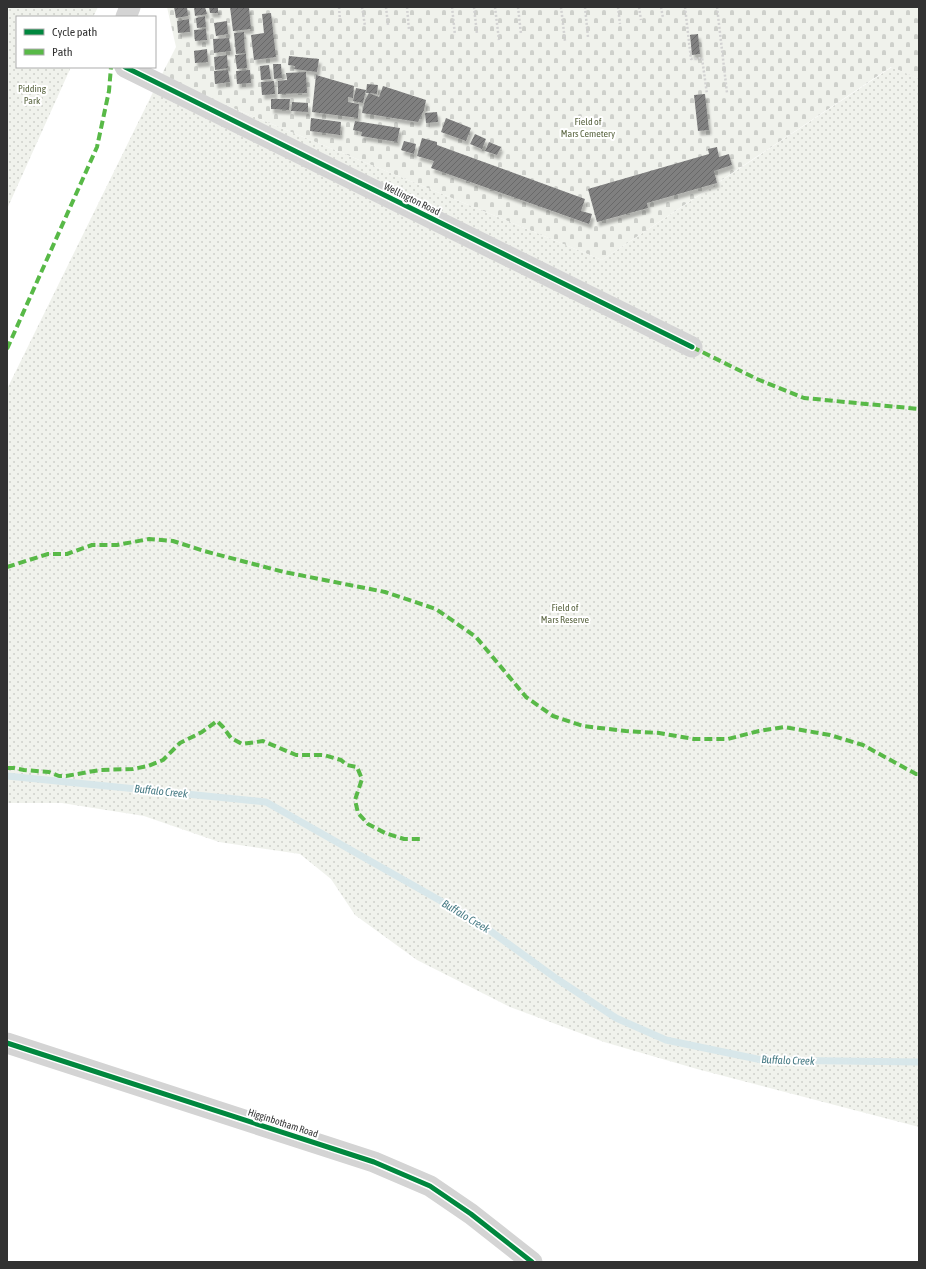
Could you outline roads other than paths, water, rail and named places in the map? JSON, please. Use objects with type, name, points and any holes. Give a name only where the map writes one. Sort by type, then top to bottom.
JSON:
[{"type":"street","name":"Wellington Road","points":[[127,68],[692,347]]},
{"type":"street","name":"Higginbotham Road","points":[[7,1043],[374,1162],[430,1186],[471,1214],[532,1262]]},
{"type":"waterway","name":"Buffalo Creek","points":[[7,776],[266,802],[478,922],[557,979],[616,1018],[666,1040],[762,1060],[919,1062]]},
{"type":"park label","name":"Pidding Park","points":[[32,94]]},
{"type":"park label","name":"Field of Mars Cemetery","points":[[588,126]]},
{"type":"park label","name":"Field of Mars Reserve","points":[[565,612]]}]
